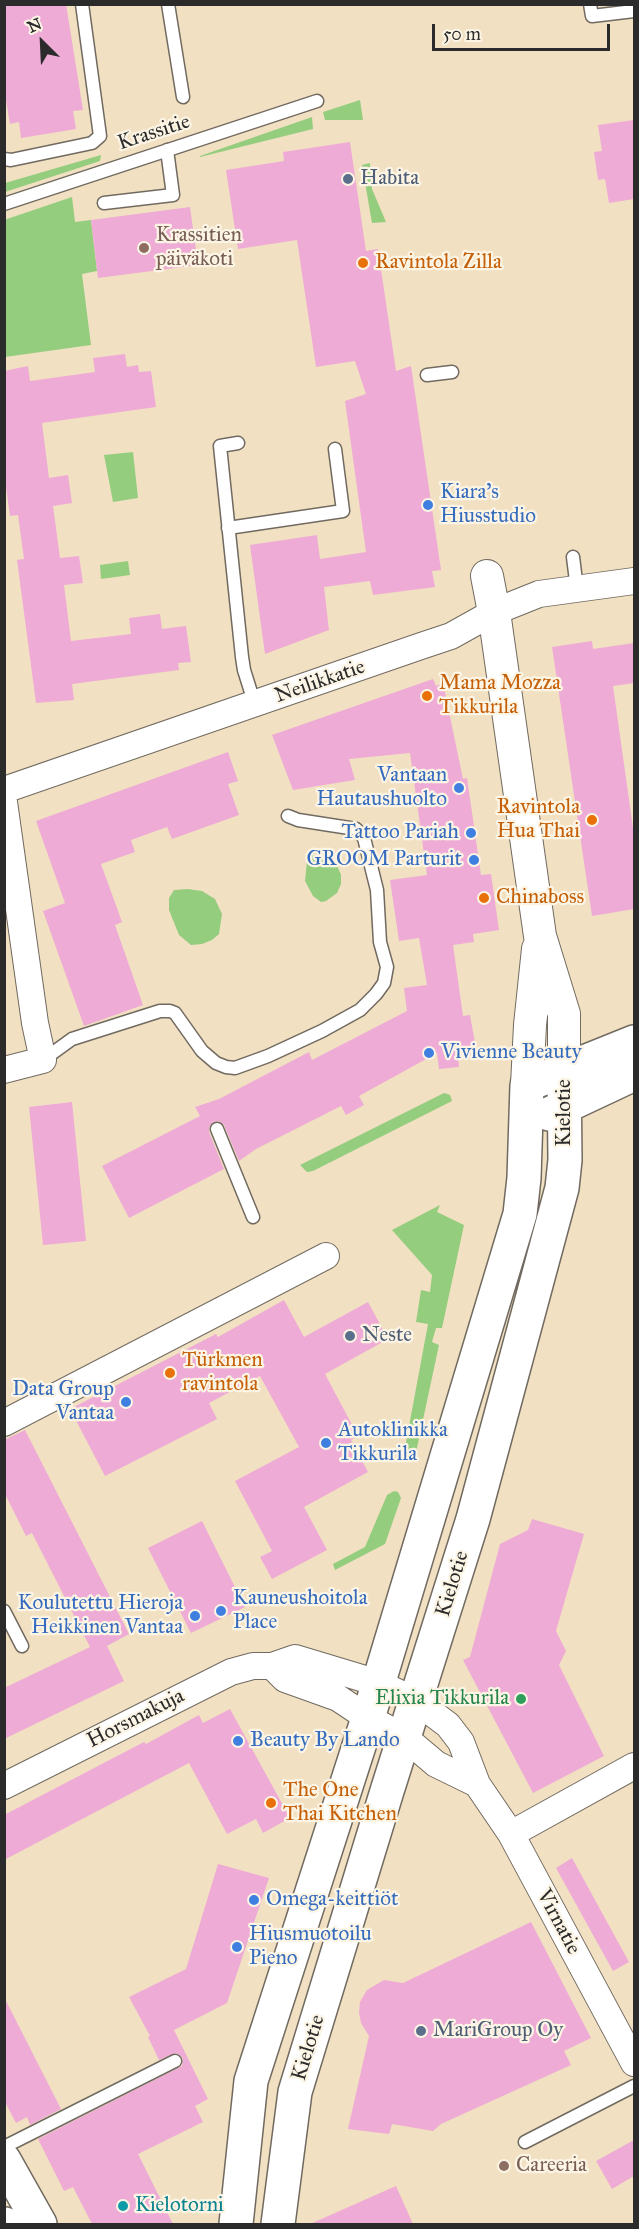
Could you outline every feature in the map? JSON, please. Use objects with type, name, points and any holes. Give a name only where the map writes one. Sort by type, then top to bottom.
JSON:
[{"type":"main road","points":[[526,1085],[634,1042]]},
{"type":"main road","name":"Kielotie","points":[[278,2224],[295,2092],[472,1520],[562,1188],[566,1106],[564,1070]]},
{"type":"main road","points":[[525,1124],[634,1074]]},
{"type":"main road","name":"Kielotie","points":[[236,2224],[251,2081],[368,1718],[520,1214],[524,1178],[526,1085]]},
{"type":"main road","points":[[5,2159],[40,2224]]},
{"type":"street","name":"Kielotie","points":[[487,576],[540,936],[564,1014],[564,1070]]},
{"type":"street","name":"Neilikkatie","points":[[4,790],[451,636],[494,612],[539,594],[634,581]]},
{"type":"street","points":[[4,802],[35,1023],[43,1060],[4,1070]]},
{"type":"street","name":"Kielotie","points":[[526,1085],[540,936]]},
{"type":"street","points":[[4,1423],[326,1256]]},
{"type":"street","name":"Horsmakuja","points":[[4,1786],[231,1672],[254,1666],[272,1666],[295,1658],[378,1683]]},
{"type":"street","points":[[272,1666],[285,1679],[338,1698],[368,1718]]},
{"type":"street","name":"Virnatie","points":[[378,1683],[416,1701],[448,1725],[461,1742],[477,1784],[511,1834],[634,2063]]},
{"type":"street","name":"Virnatie","points":[[368,1718],[404,1737],[436,1764],[477,1784]]},
{"type":"street","points":[[511,1834],[634,1766]]},
{"type":"lane","points":[[4,159],[11,160],[92,143],[100,135],[82,4]]},
{"type":"lane","points":[[168,4],[183,97]]},
{"type":"lane","points":[[590,4],[592,16],[634,11]]},
{"type":"lane","name":"Krassitie","points":[[4,204],[317,100]]},
{"type":"lane","points":[[104,203],[173,195],[167,150]]},
{"type":"lane","points":[[427,375],[452,372]]},
{"type":"lane","points":[[238,443],[220,446],[244,670],[255,705]]},
{"type":"lane","points":[[228,528],[344,512],[334,449]]},
{"type":"lane","points":[[573,557],[577,589]]},
{"type":"lane","points":[[43,1060],[72,1039],[160,1011],[170,1011],[175,1013],[202,1051],[216,1063],[235,1068],[268,1056],[322,1031],[360,1010],[384,983],[387,967],[380,942],[376,890],[363,838],[356,829],[298,820],[288,816]]},
{"type":"lane","points":[[217,1129],[253,1218]]},
{"type":"lane","points":[[4,1611],[22,1646]]},
{"type":"lane","points":[[5,2159],[175,2061]]},
{"type":"lane","points":[[525,2142],[634,2086]]},
{"type":"green space","points":[[360,100],[363,120],[325,120],[323,112]]},
{"type":"green space","points":[[312,117],[313,129],[200,157],[200,156]]},
{"type":"green space","points":[[101,155],[100,161],[5,192],[5,183]]},
{"type":"green space","points":[[370,163],[372,189],[386,222],[372,223],[362,165]]},
{"type":"green space","points":[[72,197],[75,222],[91,220],[97,271],[82,274],[91,345],[5,357],[4,220]]},
{"type":"green space","points":[[133,452],[138,498],[113,502],[104,455]]},
{"type":"green space","points":[[128,561],[130,575],[101,579],[100,565]]},
{"type":"green space","points":[[313,855],[329,858],[337,865],[341,875],[341,884],[337,893],[326,901],[321,902],[313,896],[305,881],[307,861]]},
{"type":"green space","points":[[174,890],[202,891],[215,899],[222,914],[219,934],[202,944],[191,945],[179,935],[169,910],[169,898]]},
{"type":"green space","points":[[444,1093],[450,1095],[452,1101],[313,1171],[307,1172],[300,1165]]},
{"type":"green space","points":[[440,1205],[437,1212],[464,1225],[442,1328],[436,1328],[432,1342],[439,1345],[414,1462],[409,1461],[404,1453],[428,1324],[416,1322],[421,1290],[430,1292],[432,1275],[392,1230]]},
{"type":"green space","points":[[394,1491],[398,1492],[401,1498],[385,1544],[335,1570],[333,1564],[365,1547],[387,1495]]},
{"type":"building","points":[[4,4],[66,4],[83,110],[73,111],[76,129],[21,138],[19,122],[10,124],[4,88]]},
{"type":"building","points":[[634,120],[634,199],[609,203],[605,179],[598,180],[594,152],[602,151],[598,125]]},
{"type":"building","points":[[350,142],[366,251],[378,249],[396,371],[411,366],[441,570],[432,571],[435,587],[373,595],[370,581],[324,587],[329,630],[265,654],[250,545],[317,535],[320,559],[366,552],[345,401],[366,394],[355,361],[316,367],[297,240],[238,249],[226,170],[284,161],[283,152]]},
{"type":"building","points":[[190,207],[198,265],[98,278],[91,220]]},
{"type":"building","points":[[125,354],[127,367],[138,365],[139,372],[151,371],[156,407],[42,423],[49,478],[68,475],[72,503],[53,506],[60,558],[79,556],[83,583],[64,585],[71,641],[131,634],[129,618],[160,614],[162,629],[186,626],[191,662],[178,663],[179,670],[72,684],[74,700],[36,703],[17,560],[24,559],[18,515],[10,516],[4,472],[4,371],[28,366],[30,381],[95,372],[93,358]]},
{"type":"building","points":[[592,641],[593,649],[634,643],[634,683],[613,686],[634,835],[634,909],[592,916],[552,647]]},
{"type":"building","points":[[433,679],[436,686],[443,683],[463,779],[467,778],[481,875],[491,874],[499,930],[473,934],[474,942],[453,945],[463,1016],[470,1015],[477,1054],[458,1056],[459,1067],[439,1069],[437,1053],[359,1096],[364,1105],[346,1115],[341,1106],[256,1149],[239,1161],[224,1125],[219,1121],[213,1122],[209,1127],[209,1132],[224,1169],[129,1218],[102,1166],[200,1116],[195,1107],[219,1099],[309,1052],[312,1060],[407,1011],[404,988],[427,985],[419,938],[399,941],[390,880],[427,875],[410,753],[349,759],[355,780],[293,790],[272,735]]},
{"type":"building","points":[[228,752],[238,781],[228,784],[239,815],[172,839],[167,827],[131,840],[135,852],[101,864],[122,922],[115,925],[143,1005],[84,1026],[43,911],[65,903],[36,821]]},
{"type":"building","points":[[72,1102],[86,1241],[43,1245],[29,1107]]},
{"type":"building","points":[[284,1300],[304,1337],[368,1302],[388,1339],[325,1374],[358,1436],[351,1440],[368,1472],[304,1507],[327,1550],[272,1579],[260,1557],[272,1551],[235,1481],[299,1447],[260,1376],[209,1403],[217,1419],[105,1476],[70,1409],[216,1334],[218,1337]]},
{"type":"building","points":[[25,1430],[129,1634],[107,1646],[124,1681],[4,1739],[4,1688],[90,1647],[32,1533],[26,1536],[4,1492],[4,1440]]},
{"type":"building","points":[[532,1519],[584,1534],[556,1631],[566,1651],[559,1665],[604,1756],[533,1793],[463,1660],[470,1657],[500,1544],[528,1530]]},
{"type":"building","points":[[202,1521],[245,1607],[191,1633],[148,1548]]},
{"type":"building","points":[[230,1709],[290,1818],[263,1833],[256,1819],[227,1834],[189,1763],[4,1860],[4,1815],[199,1715],[203,1723]]},
{"type":"building","points":[[572,1858],[629,1962],[613,1971],[556,1868]]},
{"type":"building","points":[[218,1864],[269,1878],[227,2003],[174,2030],[208,2099],[195,2106],[203,2122],[138,2154],[173,2224],[92,2224],[73,2187],[64,2191],[38,2139],[182,2066],[183,2058],[176,2053],[159,2060],[148,2037],[150,2036],[129,1997],[186,1969]]},
{"type":"building","points":[[531,1922],[591,2038],[564,2051],[571,2065],[441,2124],[433,2131],[392,2124],[389,2134],[348,2129],[369,2036],[361,2023],[359,2013],[360,2002],[367,1990],[384,1980],[403,1983]]},
{"type":"building","points":[[4,1997],[61,2109],[30,2125],[27,2117],[16,2123],[4,2100]]},
{"type":"building","points":[[634,2140],[634,2176],[612,2189],[596,2161]]},
{"type":"building","points":[[396,2186],[413,2224],[310,2224]]},
{"type":"place","name":"Habita","points":[[348,179]]},
{"type":"place","name":"Krassitien päiväkoti","points":[[144,248]]},
{"type":"place","name":"Ravintola Zilla","points":[[363,263]]},
{"type":"place","name":"Kiara's Hiusstudio","points":[[428,505]]},
{"type":"place","name":"Mama Mozza Tikkurila","points":[[427,696]]},
{"type":"place","name":"Vantaan Hautaushuolto","points":[[459,788]]},
{"type":"place","name":"Ravintola Hua Thai","points":[[592,820]]},
{"type":"place","name":"Tattoo Pariah","points":[[471,833]]},
{"type":"place","name":"GROOM Parturit","points":[[474,860]]},
{"type":"place","name":"Chinaboss","points":[[484,898]]},
{"type":"place","name":"Vivienne Beauty","points":[[429,1053]]},
{"type":"place","name":"Neste","points":[[350,1336]]},
{"type":"place","name":"Türkmen ravintola","points":[[170,1373]]},
{"type":"place","name":"Data Group Vantaa","points":[[126,1402]]},
{"type":"place","name":"Autoklinikka Tikkurila","points":[[326,1443]]},
{"type":"place","name":"Kauneushoitola Place","points":[[221,1611]]},
{"type":"place","name":"Koulutettu Hieroja Heikkinen Vantaa","points":[[195,1616]]},
{"type":"place","name":"Elixia Tikkurila","points":[[521,1699]]},
{"type":"place","name":"Beauty By Lando","points":[[238,1741]]},
{"type":"place","name":"The One Thai Kitchen","points":[[271,1803]]},
{"type":"place","name":"Omega-keittiöt","points":[[254,1900]]},
{"type":"place","name":"Hiusmuotoilu Pieno","points":[[237,1947]]},
{"type":"place","name":"MariGroup Oy","points":[[421,2031]]},
{"type":"place","name":"Careeria","points":[[504,2166]]},
{"type":"place","name":"Kielotorni","points":[[123,2206]]}]
